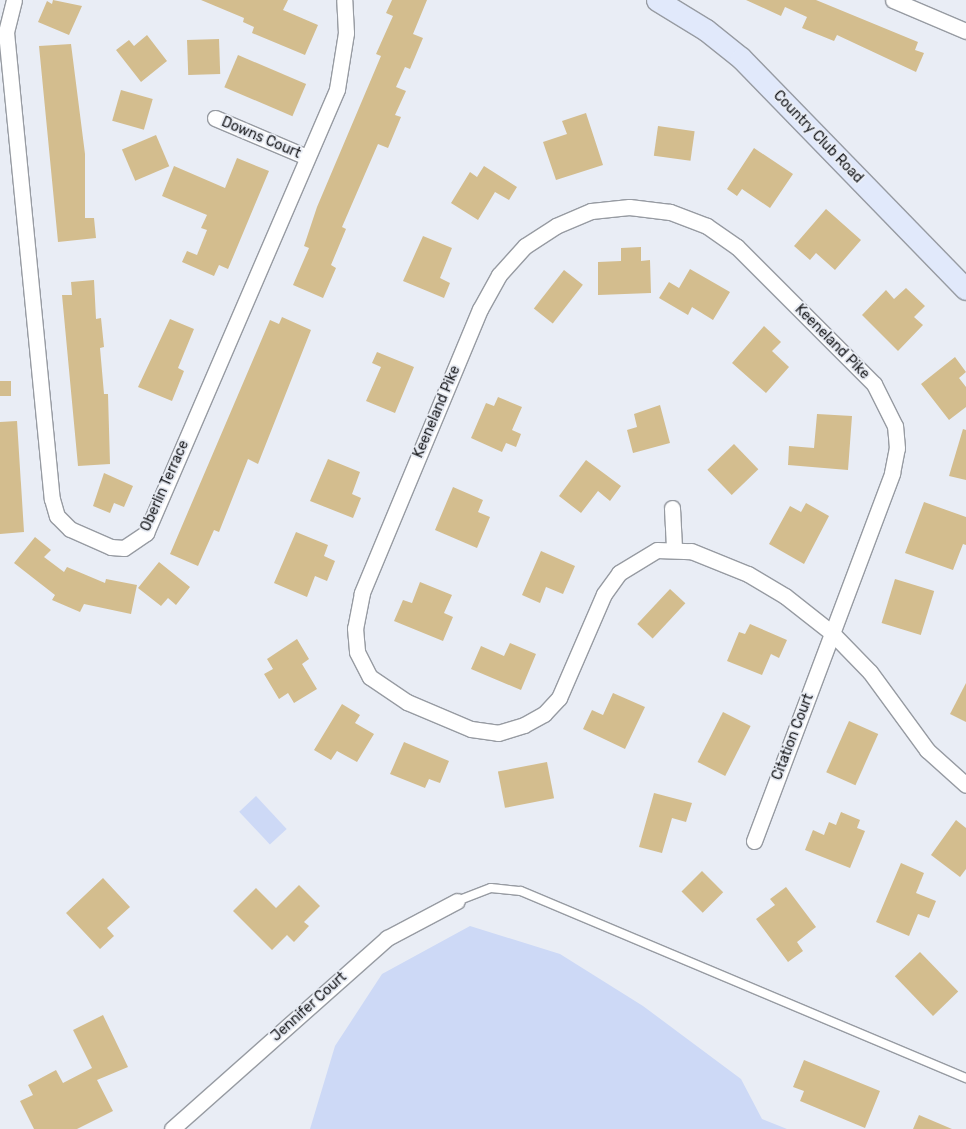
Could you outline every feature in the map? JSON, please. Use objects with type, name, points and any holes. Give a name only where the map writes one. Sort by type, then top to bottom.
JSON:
[{"type":"main road","name":"Country Club Road","points":[[657,0],[706,30],[741,58],[966,289]]},
{"type":"street","name":"Oberlin Terrace","points":[[14,0],[6,32],[52,499],[57,516],[70,530],[111,547],[124,548],[137,543],[146,532],[337,89],[344,63],[344,0]]},
{"type":"street","points":[[893,0],[966,31]]},
{"type":"street","name":"Downs Court","points":[[215,118],[307,157]]},
{"type":"street","name":"Keeneland Pike","points":[[832,633],[892,473],[897,448],[895,426],[886,403],[874,384],[737,247],[708,226],[670,212],[629,207],[591,211],[556,226],[525,246],[499,275],[480,309],[362,593],[355,628],[357,652],[370,677],[406,702],[471,729],[498,733],[524,725],[544,714],[559,698],[604,594],[619,573],[657,550],[674,548],[713,558],[748,574],[785,596],[832,633],[870,672],[927,750],[966,785]]},
{"type":"street","points":[[672,508],[674,548]]},
{"type":"street","name":"Citation Court","points":[[754,841],[832,633]]},
{"type":"street","name":"Jennifer Court","points":[[172,1129],[387,938],[456,901]]},
{"type":"lane","points":[[456,901],[492,888],[520,890],[966,1078]]},
{"type":"shaded area","points":[[256,796],[287,829],[270,845],[239,812]]},
{"type":"shaded area","points":[[470,926],[560,954],[643,1006],[741,1079],[762,1119],[787,1129],[310,1129],[335,1046],[382,974]]},
{"type":"building","points":[[53,0],[82,6],[69,35],[38,22],[47,1],[52,4]]},
{"type":"building","points":[[201,0],[288,0],[283,10],[318,25],[305,55],[252,33],[254,27],[243,22],[244,18]]},
{"type":"building","points":[[392,0],[427,0],[413,34],[423,38],[410,69],[405,67],[396,87],[406,91],[395,115],[401,117],[388,148],[378,144],[342,227],[346,229],[331,265],[336,268],[323,298],[293,285],[309,248],[304,246],[317,207],[381,56],[376,54],[393,16],[386,13]]},
{"type":"building","points":[[746,0],[816,0],[918,42],[915,50],[924,53],[916,72],[837,35],[834,41],[802,28],[807,17],[785,7],[781,16]]},
{"type":"building","points":[[147,35],[167,61],[141,82],[116,50],[129,40],[134,46]]},
{"type":"building","points":[[219,39],[220,74],[188,75],[187,40]]},
{"type":"building","points":[[71,44],[85,154],[85,218],[94,218],[96,238],[58,242],[39,46]]},
{"type":"building","points":[[238,55],[306,84],[292,116],[224,87]]},
{"type":"building","points":[[121,90],[153,99],[144,130],[112,121]]},
{"type":"building","points":[[586,113],[603,165],[556,180],[543,142],[567,134],[562,121]]},
{"type":"building","points":[[658,126],[695,131],[690,161],[654,156]]},
{"type":"building","points":[[156,135],[169,166],[135,181],[122,149]]},
{"type":"building","points":[[754,148],[793,174],[770,208],[742,189],[737,196],[727,189]]},
{"type":"building","points":[[237,158],[269,171],[228,269],[219,265],[214,276],[182,262],[187,251],[197,255],[207,230],[201,228],[207,215],[162,196],[174,166],[225,188]]},
{"type":"building","points":[[484,166],[517,187],[509,200],[495,192],[478,220],[451,203],[470,172],[477,177]]},
{"type":"building","points":[[826,209],[861,240],[835,270],[816,253],[810,260],[794,246]]},
{"type":"building","points":[[423,236],[452,248],[440,278],[450,283],[444,298],[403,281]]},
{"type":"building","points":[[641,247],[641,261],[650,260],[651,293],[598,295],[598,262],[621,261],[621,248]]},
{"type":"building","points":[[690,269],[730,292],[713,320],[692,307],[688,315],[659,298],[669,282],[679,288]]},
{"type":"building","points":[[564,270],[583,285],[553,323],[534,309]]},
{"type":"building","points":[[94,280],[96,319],[101,318],[104,347],[100,348],[104,394],[108,394],[110,464],[78,466],[62,295],[72,295],[71,282]]},
{"type":"building","points":[[906,288],[925,306],[914,317],[923,325],[898,351],[862,315],[886,290],[894,299]]},
{"type":"building","points":[[282,317],[311,330],[258,464],[248,459],[219,532],[214,530],[198,566],[170,554],[270,320],[279,324]]},
{"type":"building","points":[[170,319],[194,329],[178,368],[184,371],[172,401],[138,387]]},
{"type":"building","points":[[764,326],[781,342],[772,351],[789,367],[766,393],[732,363]]},
{"type":"building","points":[[377,352],[414,367],[395,413],[366,401],[381,367],[372,363]]},
{"type":"building","points":[[955,357],[966,372],[959,378],[966,387],[966,407],[949,420],[921,384]]},
{"type":"building","points":[[0,381],[11,381],[11,396],[0,396]]},
{"type":"building","points":[[498,397],[522,407],[512,430],[521,434],[516,447],[506,443],[502,452],[471,438],[486,403],[494,406]]},
{"type":"building","points":[[660,405],[670,443],[633,453],[627,430],[637,427],[634,414]]},
{"type":"building","points":[[817,414],[852,416],[848,470],[788,465],[789,446],[814,448]]},
{"type":"building","points":[[17,421],[24,532],[0,534],[0,422]]},
{"type":"building","points":[[963,429],[966,430],[966,480],[949,476]]},
{"type":"building","points":[[734,444],[758,469],[732,495],[707,470]]},
{"type":"building","points":[[328,459],[360,472],[352,494],[361,498],[353,518],[310,501]]},
{"type":"building","points":[[586,460],[621,486],[610,501],[598,491],[581,513],[559,496]]},
{"type":"building","points":[[104,473],[133,486],[124,507],[114,503],[110,513],[93,506]]},
{"type":"building","points":[[453,487],[483,500],[478,512],[490,517],[477,548],[435,530]]},
{"type":"building","points":[[924,502],[966,517],[966,545],[963,544],[953,570],[905,553]]},
{"type":"building","points":[[806,503],[829,516],[804,564],[769,544],[790,506],[801,512]]},
{"type":"building","points":[[296,532],[328,545],[324,556],[335,561],[327,581],[315,576],[307,597],[274,583]]},
{"type":"building","points":[[35,537],[51,550],[44,557],[64,572],[67,567],[105,583],[106,579],[137,585],[131,614],[84,604],[80,612],[52,600],[55,595],[14,563]]},
{"type":"building","points":[[541,551],[575,566],[563,594],[546,587],[540,603],[522,595]]},
{"type":"building","points":[[159,562],[190,587],[176,605],[168,598],[161,606],[138,588]]},
{"type":"building","points":[[895,579],[934,591],[921,635],[882,623]]},
{"type":"building","points":[[420,582],[452,595],[444,613],[453,617],[443,641],[394,621],[403,600],[412,603]]},
{"type":"building","points":[[670,589],[685,603],[653,638],[637,624]]},
{"type":"building","points":[[750,624],[787,640],[779,658],[771,654],[762,675],[727,661],[739,632],[745,634]]},
{"type":"building","points":[[297,639],[309,659],[302,664],[317,689],[294,703],[288,693],[279,699],[264,674],[273,669],[267,659]]},
{"type":"building","points":[[510,643],[536,654],[521,690],[471,669],[481,646],[504,656]]},
{"type":"building","points":[[966,683],[966,722],[950,714]]},
{"type":"building","points":[[613,693],[645,707],[625,749],[583,729],[592,710],[603,715]]},
{"type":"building","points":[[342,704],[360,715],[355,723],[374,734],[357,762],[337,751],[331,760],[314,750]]},
{"type":"building","points":[[723,712],[751,726],[725,776],[698,762]]},
{"type":"building","points":[[849,721],[878,734],[855,785],[826,772]]},
{"type":"building","points":[[404,742],[449,761],[440,783],[429,779],[425,788],[390,774]]},
{"type":"building","points":[[547,762],[554,798],[505,808],[498,772]]},
{"type":"building","points":[[654,793],[692,803],[686,822],[672,818],[662,853],[639,847]]},
{"type":"building","points":[[841,812],[860,820],[857,828],[865,831],[850,868],[805,850],[813,830],[824,835],[829,822],[836,825]]},
{"type":"building","points":[[956,820],[966,828],[966,869],[960,877],[931,855]]},
{"type":"building","points":[[901,863],[924,873],[916,893],[936,901],[929,918],[918,914],[909,936],[876,922]]},
{"type":"building","points":[[702,871],[723,892],[703,913],[681,892]]},
{"type":"building","points":[[103,878],[130,907],[107,928],[114,936],[100,949],[66,913]]},
{"type":"building","points":[[299,885],[320,906],[304,922],[309,926],[294,942],[287,935],[272,950],[233,911],[256,888],[276,908]]},
{"type":"building","points":[[786,887],[816,927],[797,942],[803,951],[788,962],[756,919],[775,905],[770,899]]},
{"type":"building","points":[[920,952],[958,992],[933,1016],[895,976]]},
{"type":"building","points":[[103,1015],[128,1067],[97,1080],[113,1111],[77,1129],[34,1129],[20,1101],[33,1095],[28,1085],[56,1070],[63,1083],[92,1068],[73,1030]]},
{"type":"building","points":[[804,1060],[880,1091],[865,1128],[800,1101],[804,1091],[793,1087]]},
{"type":"building","points":[[919,1115],[952,1129],[913,1129]]}]
